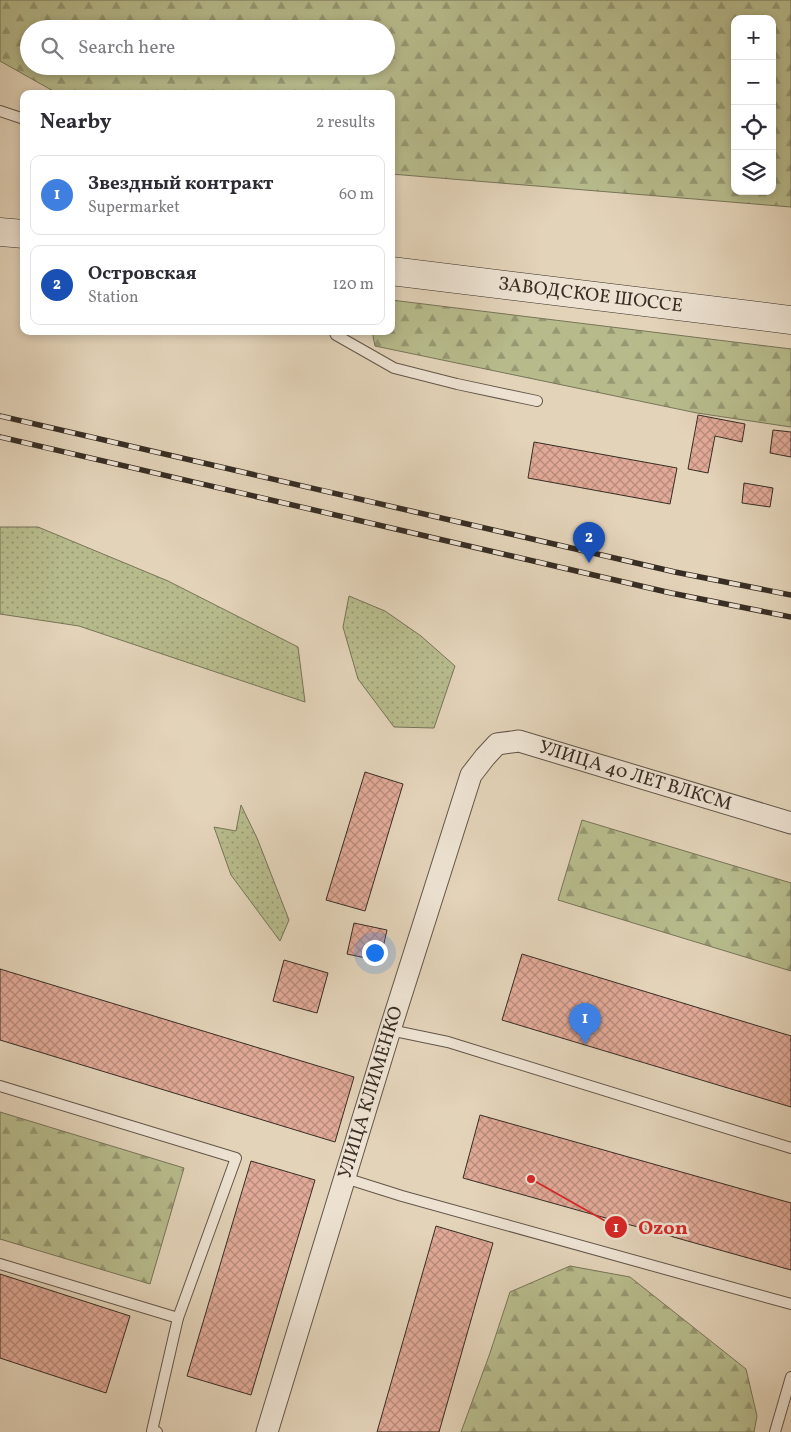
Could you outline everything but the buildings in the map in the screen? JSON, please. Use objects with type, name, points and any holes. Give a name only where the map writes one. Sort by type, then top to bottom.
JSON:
[{"type":"main road","points":[[0,232],[20,234]]},
{"type":"main road","name":"ЗАВОДСКОЕ ШОССЕ","points":[[395,271],[791,320]]},
{"type":"street","name":"УЛИЦА 40 ЛЕТ ВЛКСМ","points":[[485,757],[497,744],[519,741],[791,823]]},
{"type":"street","name":"УЛИЦА КЛИМЕНКО","points":[[267,1432],[390,1030],[471,775],[485,757]]},
{"type":"lane","points":[[0,111],[20,118]]},
{"type":"lane","points":[[336,335],[394,368],[537,401]]},
{"type":"lane","points":[[390,1030],[448,1042],[791,1148]]},
{"type":"lane","points":[[0,1086],[236,1158],[178,1318],[152,1430],[157,1432]]},
{"type":"lane","points":[[345,1178],[402,1196],[791,1304]]},
{"type":"lane","points":[[0,1264],[178,1318]]},
{"type":"lane","points":[[775,1432],[791,1377]]},
{"type":"green space","points":[[0,0],[791,0],[791,207],[395,174],[395,90],[51,90],[25,75],[395,75],[395,20],[20,20],[20,72],[0,61]]},
{"type":"green space","points":[[395,300],[791,349],[791,427],[697,413],[375,346],[373,335],[395,335]]},
{"type":"green space","points":[[0,527],[38,527],[168,581],[298,647],[305,702],[79,626],[0,614]]},
{"type":"green space","points":[[349,596],[385,611],[421,636],[455,666],[434,728],[394,727],[358,679],[343,627]]},
{"type":"green space","points":[[241,805],[257,838],[289,920],[280,941],[231,875],[214,827],[236,831]]},
{"type":"green space","points":[[582,820],[791,883],[791,971],[558,900]]},
{"type":"green space","points":[[0,1112],[184,1168],[150,1284],[0,1239]]},
{"type":"green space","points":[[570,1266],[630,1277],[746,1369],[757,1416],[754,1432],[461,1432],[510,1292]]},
{"type":"railway","points":[[0,416],[675,572],[791,595]]},
{"type":"railway","points":[[0,437],[671,593],[791,617]]},
{"type":"place","name":"Островская","points":[[589,563]]},
{"type":"place","name":"Звездный контракт","points":[[585,1044]]},
{"type":"place","name":"Ozon","points":[[531,1179]]}]
